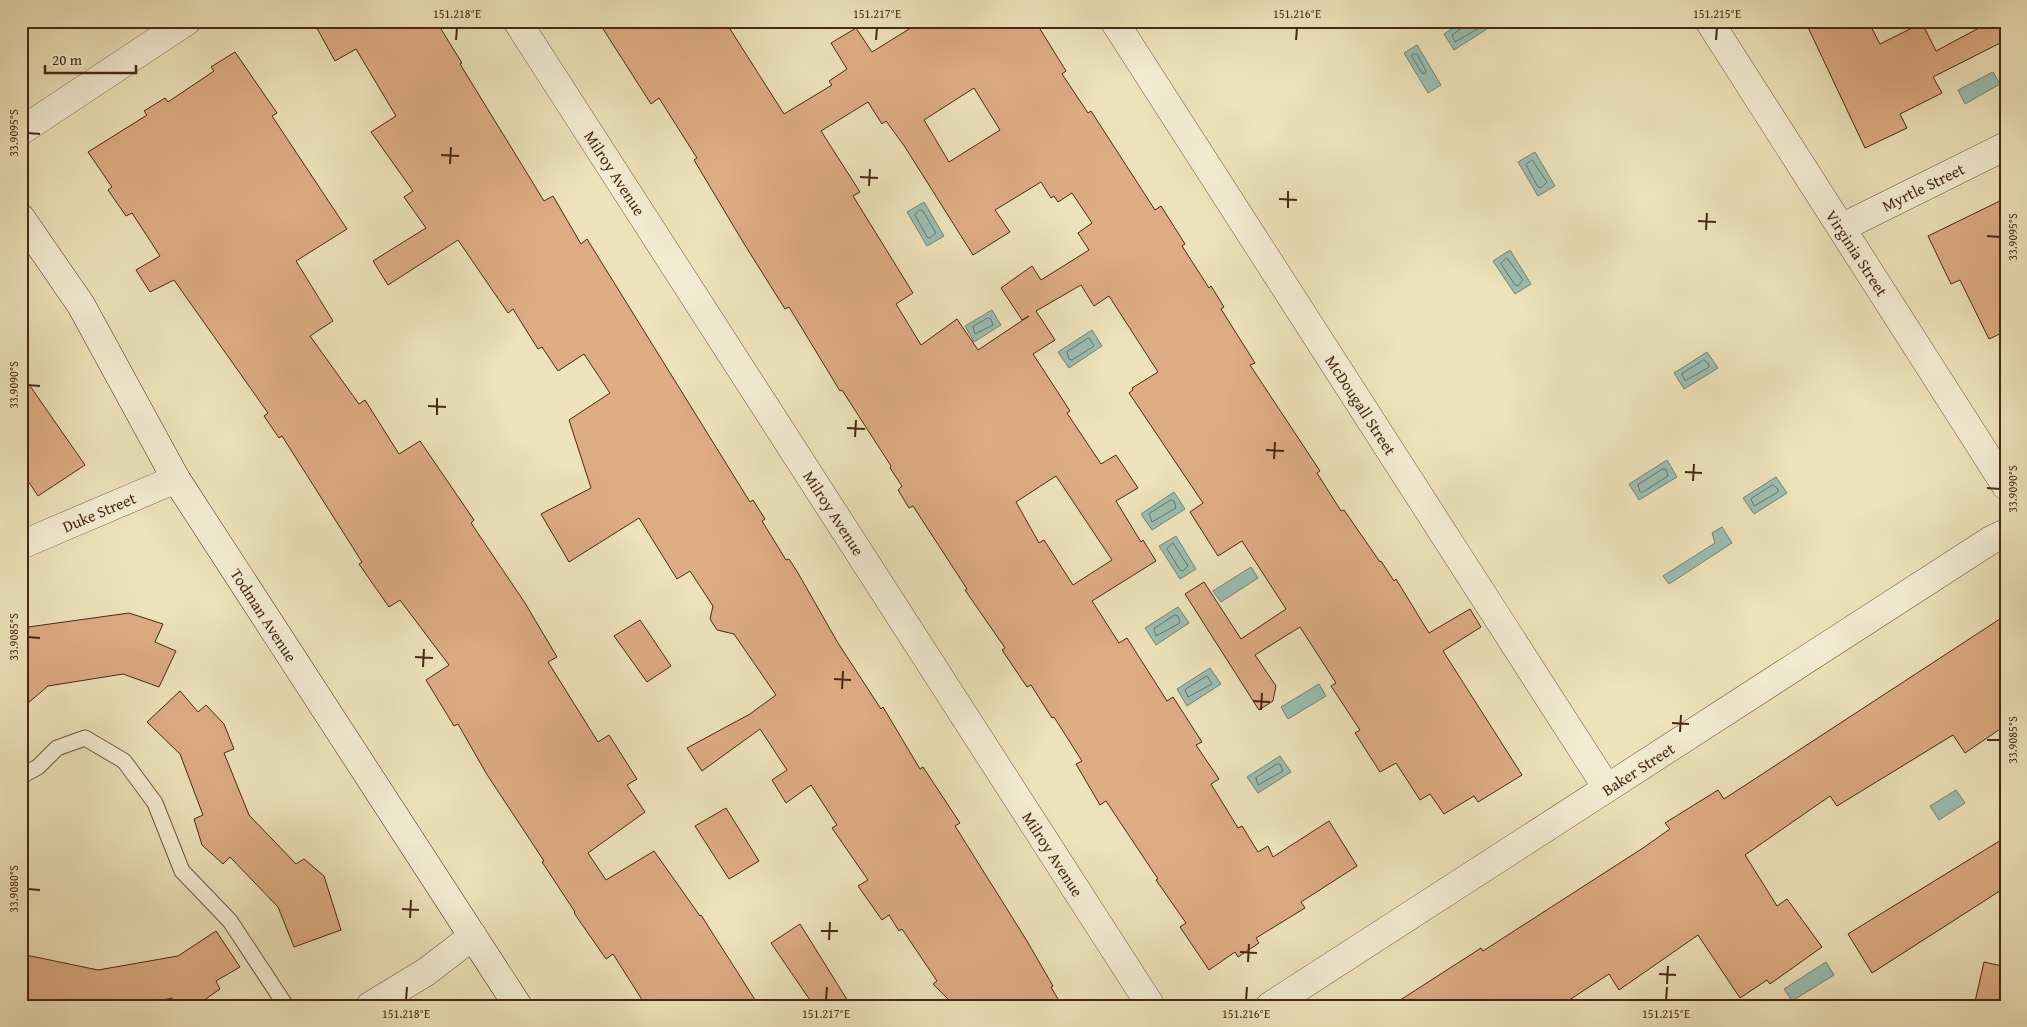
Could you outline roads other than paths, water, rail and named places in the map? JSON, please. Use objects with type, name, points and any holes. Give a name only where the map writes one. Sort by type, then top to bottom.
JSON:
[{"type":"street","points":[[21,131],[187,21]]},
{"type":"street","name":"Milroy Avenue","points":[[517,21],[1151,1006]]},
{"type":"street","name":"McDougall Street","points":[[1114,21],[1607,788]]},
{"type":"street","name":"Virginia Street","points":[[1709,21],[2006,486]]},
{"type":"street","name":"Myrtle Street","points":[[1841,228],[2006,146]]},
{"type":"street","name":"Todman Avenue","points":[[21,218],[82,305],[176,479],[518,1006]]},
{"type":"street","name":"Duke Street","points":[[21,545],[176,479]]},
{"type":"street","name":"Baker Street","points":[[1270,1006],[1991,540],[2006,533]]},
{"type":"street","points":[[370,1006],[426,972],[473,936]]},
{"type":"lane","points":[[21,776],[38,767],[57,748],[85,738],[124,761],[155,803],[182,871],[230,921],[286,1006]]},
{"type":"water","points":[[1463,21],[1482,21],[1487,29],[1454,50],[1444,34]]},
{"type":"water","points":[[1417,45],[1441,85],[1428,93],[1404,53]]},
{"type":"water","points":[[1993,72],[2000,84],[1965,104],[1958,90]]},
{"type":"water","points":[[1535,152],[1555,186],[1538,196],[1518,162]]},
{"type":"water","points":[[924,202],[944,236],[927,246],[907,212]]},
{"type":"water","points":[[1510,250],[1531,284],[1515,294],[1493,261]]},
{"type":"water","points":[[992,310],[1001,325],[974,342],[965,326]]},
{"type":"water","points":[[1092,330],[1102,346],[1069,368],[1058,352]]},
{"type":"water","points":[[1707,352],[1718,368],[1684,389],[1674,373]]},
{"type":"water","points":[[1667,460],[1677,477],[1639,500],[1629,484]]},
{"type":"water","points":[[1776,477],[1787,493],[1754,514],[1743,498]]},
{"type":"water","points":[[1174,492],[1185,509],[1152,530],[1141,514]]},
{"type":"water","points":[[1722,527],[1732,543],[1669,584],[1663,576],[1715,543],[1712,533]]},
{"type":"water","points":[[1176,536],[1196,569],[1180,579],[1159,546]]},
{"type":"water","points":[[1251,567],[1258,578],[1221,602],[1213,591]]},
{"type":"water","points":[[1178,607],[1189,623],[1156,645],[1145,628]]},
{"type":"water","points":[[1210,668],[1221,684],[1187,706],[1177,689]]},
{"type":"water","points":[[1319,684],[1326,696],[1288,719],[1281,707]]},
{"type":"water","points":[[1280,756],[1291,772],[1258,793],[1247,777]]},
{"type":"water","points":[[1956,790],[1965,803],[1939,820],[1930,806]]},
{"type":"water","points":[[1826,962],[1834,975],[1792,1001],[1784,989]]}]
